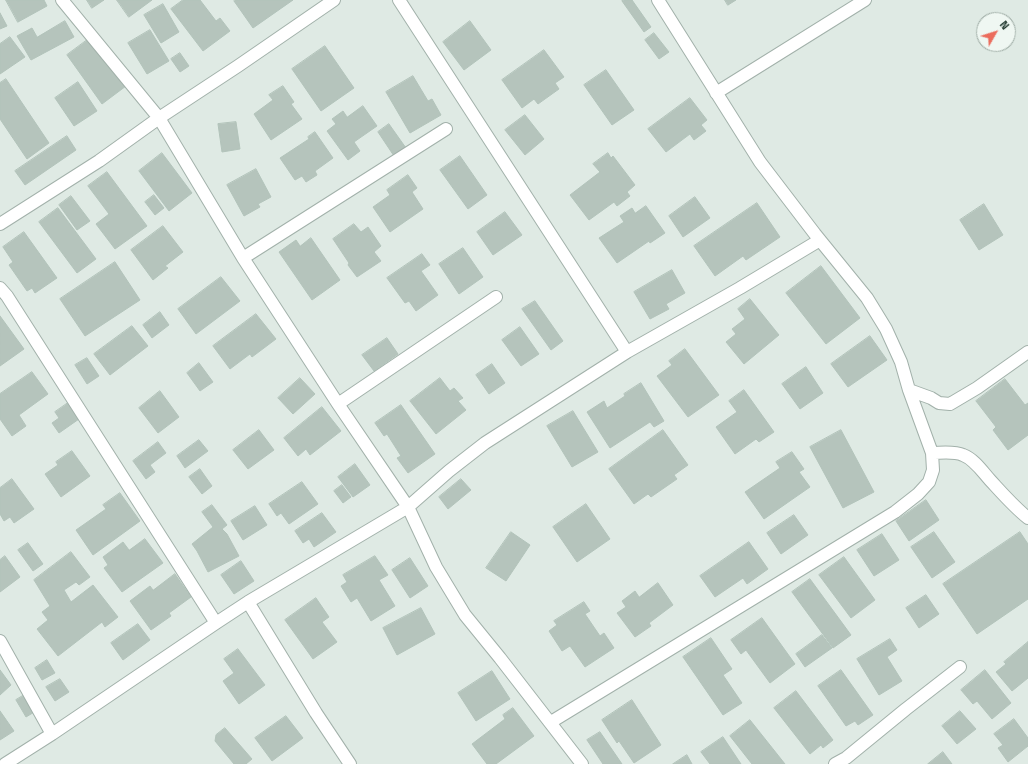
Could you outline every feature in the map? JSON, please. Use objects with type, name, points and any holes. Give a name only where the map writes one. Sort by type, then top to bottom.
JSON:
[{"type":"street","points":[[62,0],[159,118],[243,258],[338,404],[408,507],[436,567],[465,615],[551,722],[582,764]]},
{"type":"street","points":[[0,224],[99,161],[159,118],[334,0]]},
{"type":"street","points":[[399,0],[627,352]]},
{"type":"street","points":[[551,722],[896,512],[918,494],[929,482],[933,470],[932,453],[909,390],[901,362],[886,329],[867,298],[760,162],[658,0]]},
{"type":"street","points":[[716,93],[865,0]]},
{"type":"street","points":[[243,258],[446,129]]},
{"type":"street","points":[[5,764],[248,602],[408,507],[449,471],[485,443],[627,352],[740,288],[820,240]]},
{"type":"street","points":[[0,288],[7,296],[216,623]]},
{"type":"street","points":[[338,404],[496,297]]},
{"type":"street","points":[[909,390],[940,403],[950,404],[977,388],[1028,352]]},
{"type":"street","points":[[932,453],[962,455],[974,462],[991,482],[1020,512],[1028,518]]},
{"type":"street","points":[[248,602],[316,713],[350,764]]},
{"type":"street","points":[[0,641],[52,734]]},
{"type":"street","points":[[835,764],[846,758],[960,667]]},
{"type":"building","points":[[6,0],[44,0],[47,6],[18,22]]},
{"type":"building","points":[[87,0],[104,0],[92,8]]},
{"type":"building","points":[[117,0],[152,0],[129,17]]},
{"type":"building","points":[[183,0],[200,0],[216,21],[220,18],[230,31],[203,51],[171,9]]},
{"type":"building","points":[[293,0],[253,28],[234,1]]},
{"type":"building","points":[[632,0],[651,27],[644,32],[622,1]]},
{"type":"building","points":[[725,0],[736,0],[728,5]]},
{"type":"building","points":[[163,4],[179,32],[161,43],[144,15]]},
{"type":"building","points":[[0,13],[7,26],[0,29]]},
{"type":"building","points":[[65,21],[74,37],[31,60],[17,36],[32,28],[37,37]]},
{"type":"building","points":[[470,21],[491,50],[464,70],[443,42]]},
{"type":"building","points":[[150,30],[169,61],[147,74],[128,43]]},
{"type":"building","points":[[654,33],[669,52],[659,59],[645,40]]},
{"type":"building","points":[[10,37],[25,57],[0,74],[0,44]]},
{"type":"building","points":[[90,38],[126,86],[102,104],[67,55]]},
{"type":"building","points":[[325,46],[354,88],[321,111],[292,69]]},
{"type":"building","points":[[544,50],[564,77],[555,83],[559,89],[538,104],[534,99],[522,108],[502,80]]},
{"type":"building","points":[[180,53],[189,66],[180,72],[171,59]]},
{"type":"building","points":[[606,70],[634,110],[612,125],[584,85]]},
{"type":"building","points":[[413,76],[428,101],[432,99],[441,115],[410,133],[386,92]]},
{"type":"building","points":[[6,79],[49,143],[27,159],[0,119],[0,83]]},
{"type":"building","points":[[78,82],[97,111],[74,126],[55,98]]},
{"type":"building","points":[[283,86],[294,102],[291,104],[302,119],[271,140],[254,114],[273,100],[269,95]]},
{"type":"building","points":[[690,98],[707,120],[701,125],[706,131],[694,140],[690,134],[666,152],[648,129]]},
{"type":"building","points":[[363,106],[377,126],[354,142],[360,151],[348,160],[327,131],[336,124],[332,119],[343,111],[347,117]]},
{"type":"building","points":[[525,115],[544,139],[525,155],[505,130]]},
{"type":"building","points":[[236,122],[240,149],[222,152],[218,124]]},
{"type":"building","points":[[389,124],[406,148],[394,156],[378,132]]},
{"type":"building","points":[[315,132],[333,158],[315,171],[317,175],[306,182],[302,176],[295,180],[280,158],[309,139],[308,137]]},
{"type":"building","points":[[67,136],[76,150],[25,185],[15,171]]},
{"type":"building","points":[[162,153],[192,193],[169,211],[139,171]]},
{"type":"building","points":[[608,153],[611,158],[613,156],[635,185],[627,192],[630,196],[617,206],[614,202],[589,220],[570,195],[600,172],[593,164]]},
{"type":"building","points":[[460,156],[487,195],[468,209],[440,170]]},
{"type":"building","points":[[256,169],[271,197],[258,204],[260,207],[244,216],[227,185]]},
{"type":"building","points":[[107,172],[147,226],[115,249],[96,224],[109,214],[88,186]]},
{"type":"building","points":[[408,175],[417,188],[412,192],[423,209],[390,232],[373,207],[390,195],[387,190]]},
{"type":"building","points":[[154,195],[164,208],[155,215],[145,202]]},
{"type":"building","points":[[71,196],[90,221],[77,230],[59,205]]},
{"type":"building","points":[[695,197],[710,218],[683,237],[669,216]]},
{"type":"building","points":[[757,203],[780,237],[746,260],[743,256],[715,276],[694,246]]},
{"type":"building","points":[[984,204],[1003,235],[979,250],[960,220]]},
{"type":"building","points":[[646,206],[665,233],[650,243],[649,241],[617,263],[599,238],[624,222],[620,216],[632,208],[635,213]]},
{"type":"building","points":[[58,208],[96,259],[77,273],[39,222]]},
{"type":"building","points":[[505,212],[522,235],[493,255],[477,232]]},
{"type":"building","points":[[354,224],[361,232],[368,227],[381,246],[374,252],[381,261],[357,277],[348,265],[349,263],[333,239]]},
{"type":"building","points":[[163,226],[183,252],[165,266],[168,268],[153,280],[131,250]]},
{"type":"building","points":[[24,232],[57,278],[35,293],[32,288],[27,291],[9,265],[13,262],[3,247]]},
{"type":"building","points":[[311,238],[340,280],[312,300],[279,252],[296,240],[300,246]]},
{"type":"building","points":[[463,248],[483,277],[459,294],[439,264]]},
{"type":"building","points":[[422,254],[430,265],[421,271],[438,295],[416,311],[409,301],[405,303],[387,278]]},
{"type":"building","points":[[115,262],[140,300],[85,336],[60,299]]},
{"type":"building","points":[[821,266],[860,318],[826,344],[786,293]]},
{"type":"building","points":[[672,270],[685,293],[666,304],[669,309],[650,319],[634,292]]},
{"type":"building","points":[[221,277],[240,301],[196,334],[178,309]]},
{"type":"building","points":[[750,299],[779,335],[744,364],[726,342],[736,334],[732,329],[745,319],[738,309]]},
{"type":"building","points":[[535,301],[563,341],[551,350],[522,309]]},
{"type":"building","points":[[160,312],[169,325],[152,338],[143,325]]},
{"type":"building","points":[[256,314],[276,339],[252,357],[250,354],[230,369],[213,346]]},
{"type":"building","points":[[0,316],[24,349],[0,366]]},
{"type":"building","points":[[132,326],[148,346],[110,375],[94,354]]},
{"type":"building","points":[[520,327],[539,354],[521,366],[502,340]]},
{"type":"building","points":[[870,336],[887,360],[848,387],[831,364]]},
{"type":"building","points":[[387,338],[398,354],[374,371],[362,355]]},
{"type":"building","points":[[685,349],[719,395],[688,417],[657,376],[672,365],[669,361]]},
{"type":"building","points":[[87,358],[99,376],[87,384],[75,365]]},
{"type":"building","points":[[199,363],[213,382],[200,391],[187,373]]},
{"type":"building","points":[[492,364],[505,383],[489,394],[476,375]]},
{"type":"building","points":[[806,367],[823,393],[800,409],[782,384]]},
{"type":"building","points":[[32,372],[48,394],[19,415],[26,426],[12,436],[0,419],[0,394]]},
{"type":"building","points":[[300,378],[315,394],[293,414],[278,398]]},
{"type":"building","points":[[440,378],[450,391],[454,388],[463,398],[458,401],[466,410],[436,434],[410,401]]},
{"type":"building","points":[[1005,379],[1025,405],[1028,403],[1028,435],[1008,450],[993,430],[996,427],[976,401]]},
{"type":"building","points":[[641,383],[664,421],[654,427],[650,422],[610,448],[587,412],[604,401],[607,408],[625,396],[624,394]]},
{"type":"building","points":[[744,390],[774,432],[759,442],[756,439],[735,454],[716,427],[737,412],[729,401]]},
{"type":"building","points":[[160,391],[179,417],[158,433],[139,408]]},
{"type":"building","points":[[68,403],[79,419],[59,433],[52,423],[59,418],[55,412]]},
{"type":"building","points":[[401,405],[435,454],[408,473],[397,458],[401,456],[387,434],[384,436],[375,423]]},
{"type":"building","points":[[322,407],[341,431],[310,455],[306,449],[298,456],[284,438]]},
{"type":"building","points":[[573,411],[598,452],[572,467],[547,426]]},
{"type":"building","points":[[259,430],[274,450],[248,469],[233,450]]},
{"type":"building","points":[[663,430],[688,465],[674,475],[677,479],[651,497],[648,494],[634,504],[609,469]]},
{"type":"building","points":[[841,430],[874,492],[843,508],[810,447]]},
{"type":"building","points":[[199,440],[208,451],[185,468],[177,456]]},
{"type":"building","points":[[158,442],[166,453],[150,465],[155,472],[146,479],[133,461]]},
{"type":"building","points":[[72,451],[90,476],[61,497],[45,474],[58,465],[56,462]]},
{"type":"building","points":[[792,452],[804,469],[799,472],[810,487],[764,519],[745,492],[780,468],[776,462]]},
{"type":"building","points":[[355,464],[370,485],[353,497],[338,477]]},
{"type":"building","points":[[200,469],[212,486],[202,494],[189,477]]},
{"type":"building","points":[[12,479],[34,509],[14,523],[10,517],[4,521],[0,514],[0,488]]},
{"type":"building","points":[[461,479],[471,490],[448,509],[439,497]]},
{"type":"building","points":[[302,482],[318,504],[289,524],[281,513],[277,516],[269,504]]},
{"type":"building","points":[[342,485],[351,497],[343,503],[334,491]]},
{"type":"building","points":[[120,493],[140,521],[93,555],[76,530],[106,509],[103,505]]},
{"type":"building","points":[[926,500],[939,520],[909,541],[896,521]]},
{"type":"building","points":[[586,504],[610,539],[577,562],[553,527]]},
{"type":"building","points":[[212,505],[227,525],[222,529],[227,534],[239,556],[208,572],[192,544],[213,527],[202,512]]},
{"type":"building","points":[[255,506],[267,525],[243,540],[231,521]]},
{"type":"building","points":[[322,513],[336,532],[314,547],[309,539],[303,543],[295,531]]},
{"type":"building","points":[[794,515],[808,535],[781,554],[767,533]]},
{"type":"building","points":[[511,532],[530,545],[506,581],[486,568]]},
{"type":"building","points":[[934,532],[955,562],[932,578],[911,547]]},
{"type":"building","points":[[1020,532],[1028,544],[1028,599],[977,634],[943,584]]},
{"type":"building","points":[[882,534],[899,560],[874,576],[857,550]]},
{"type":"building","points":[[145,539],[163,563],[122,592],[104,568],[108,565],[103,557],[123,542],[129,550]]},
{"type":"building","points":[[749,542],[768,569],[747,584],[743,578],[715,597],[700,576]]},
{"type":"building","points":[[28,543],[43,564],[33,571],[18,550]]},
{"type":"building","points":[[71,552],[90,577],[79,585],[76,582],[64,590],[71,602],[93,585],[118,617],[105,627],[102,622],[58,656],[37,629],[48,620],[42,612],[50,606],[34,580]]},
{"type":"building","points":[[5,556],[20,577],[0,592],[0,560]]},
{"type":"building","points":[[375,556],[388,575],[379,580],[395,606],[371,621],[357,598],[351,602],[341,586],[347,582],[343,575]]},
{"type":"building","points":[[844,557],[875,600],[851,618],[819,575]]},
{"type":"building","points":[[410,558],[428,586],[410,598],[392,570]]},
{"type":"building","points":[[241,561],[254,581],[234,594],[221,575]]},
{"type":"building","points":[[175,574],[191,597],[169,613],[171,616],[151,630],[130,601],[150,586],[153,590]]},
{"type":"building","points":[[810,579],[851,635],[833,648],[792,592]]},
{"type":"building","points":[[658,583],[673,605],[649,623],[651,626],[635,637],[617,613],[626,607],[622,601],[635,591],[639,597]]},
{"type":"building","points":[[926,595],[939,614],[919,628],[906,608]]},
{"type":"building","points":[[316,598],[329,617],[322,622],[337,642],[313,659],[285,620]]},
{"type":"building","points":[[584,602],[590,611],[585,614],[600,636],[604,633],[614,648],[585,667],[570,646],[562,651],[549,631],[557,625],[554,621]]},
{"type":"building","points":[[421,608],[435,634],[397,655],[383,628]]},
{"type":"building","points":[[762,618],[795,664],[770,683],[746,650],[741,654],[731,640]]},
{"type":"building","points":[[138,624],[150,640],[123,660],[111,643]]},
{"type":"building","points":[[822,635],[832,648],[805,667],[796,654]]},
{"type":"building","points":[[711,638],[732,669],[723,675],[742,703],[723,715],[683,657]]},
{"type":"building","points":[[890,639],[897,650],[887,657],[902,681],[879,695],[857,659]]},
{"type":"building","points":[[1028,642],[1028,678],[1012,691],[996,672],[1006,664],[1004,662]]},
{"type":"building","points":[[238,649],[265,685],[239,704],[223,681],[234,673],[224,659]]},
{"type":"building","points":[[47,660],[55,673],[42,680],[35,668]]},
{"type":"building","points":[[0,670],[11,685],[0,695]]},
{"type":"building","points":[[841,670],[873,715],[858,725],[855,721],[846,726],[818,686]]},
{"type":"building","points":[[985,670],[1011,703],[992,719],[977,701],[973,704],[961,690]]},
{"type":"building","points":[[492,671],[510,699],[476,721],[458,693]]},
{"type":"building","points":[[60,679],[69,692],[55,701],[46,687]]},
{"type":"building","points":[[796,691],[833,740],[823,748],[821,745],[810,754],[774,708]]},
{"type":"building","points":[[26,694],[36,711],[26,717],[16,700]]},
{"type":"building","points":[[632,700],[661,745],[634,763],[619,741],[617,743],[602,720]]},
{"type":"building","points":[[513,708],[534,736],[496,764],[487,764],[472,744],[505,719],[503,715]]},
{"type":"building","points":[[0,711],[14,731],[0,740]]},
{"type":"building","points":[[960,711],[976,729],[957,744],[942,726]]},
{"type":"building","points":[[286,716],[303,738],[272,761],[255,738]]},
{"type":"building","points":[[1014,719],[1028,738],[1028,746],[1008,762],[998,748],[1003,745],[994,734]]},
{"type":"building","points":[[750,720],[785,764],[752,764],[730,736]]},
{"type":"building","points":[[225,728],[252,759],[246,764],[234,764],[215,741],[216,735]]},
{"type":"building","points":[[600,732],[622,764],[603,764],[587,740]]},
{"type":"building","points":[[723,737],[741,764],[710,764],[701,752]]},
{"type":"building","points":[[943,752],[952,764],[928,764]]},
{"type":"building","points":[[687,755],[692,764],[673,764]]}]
